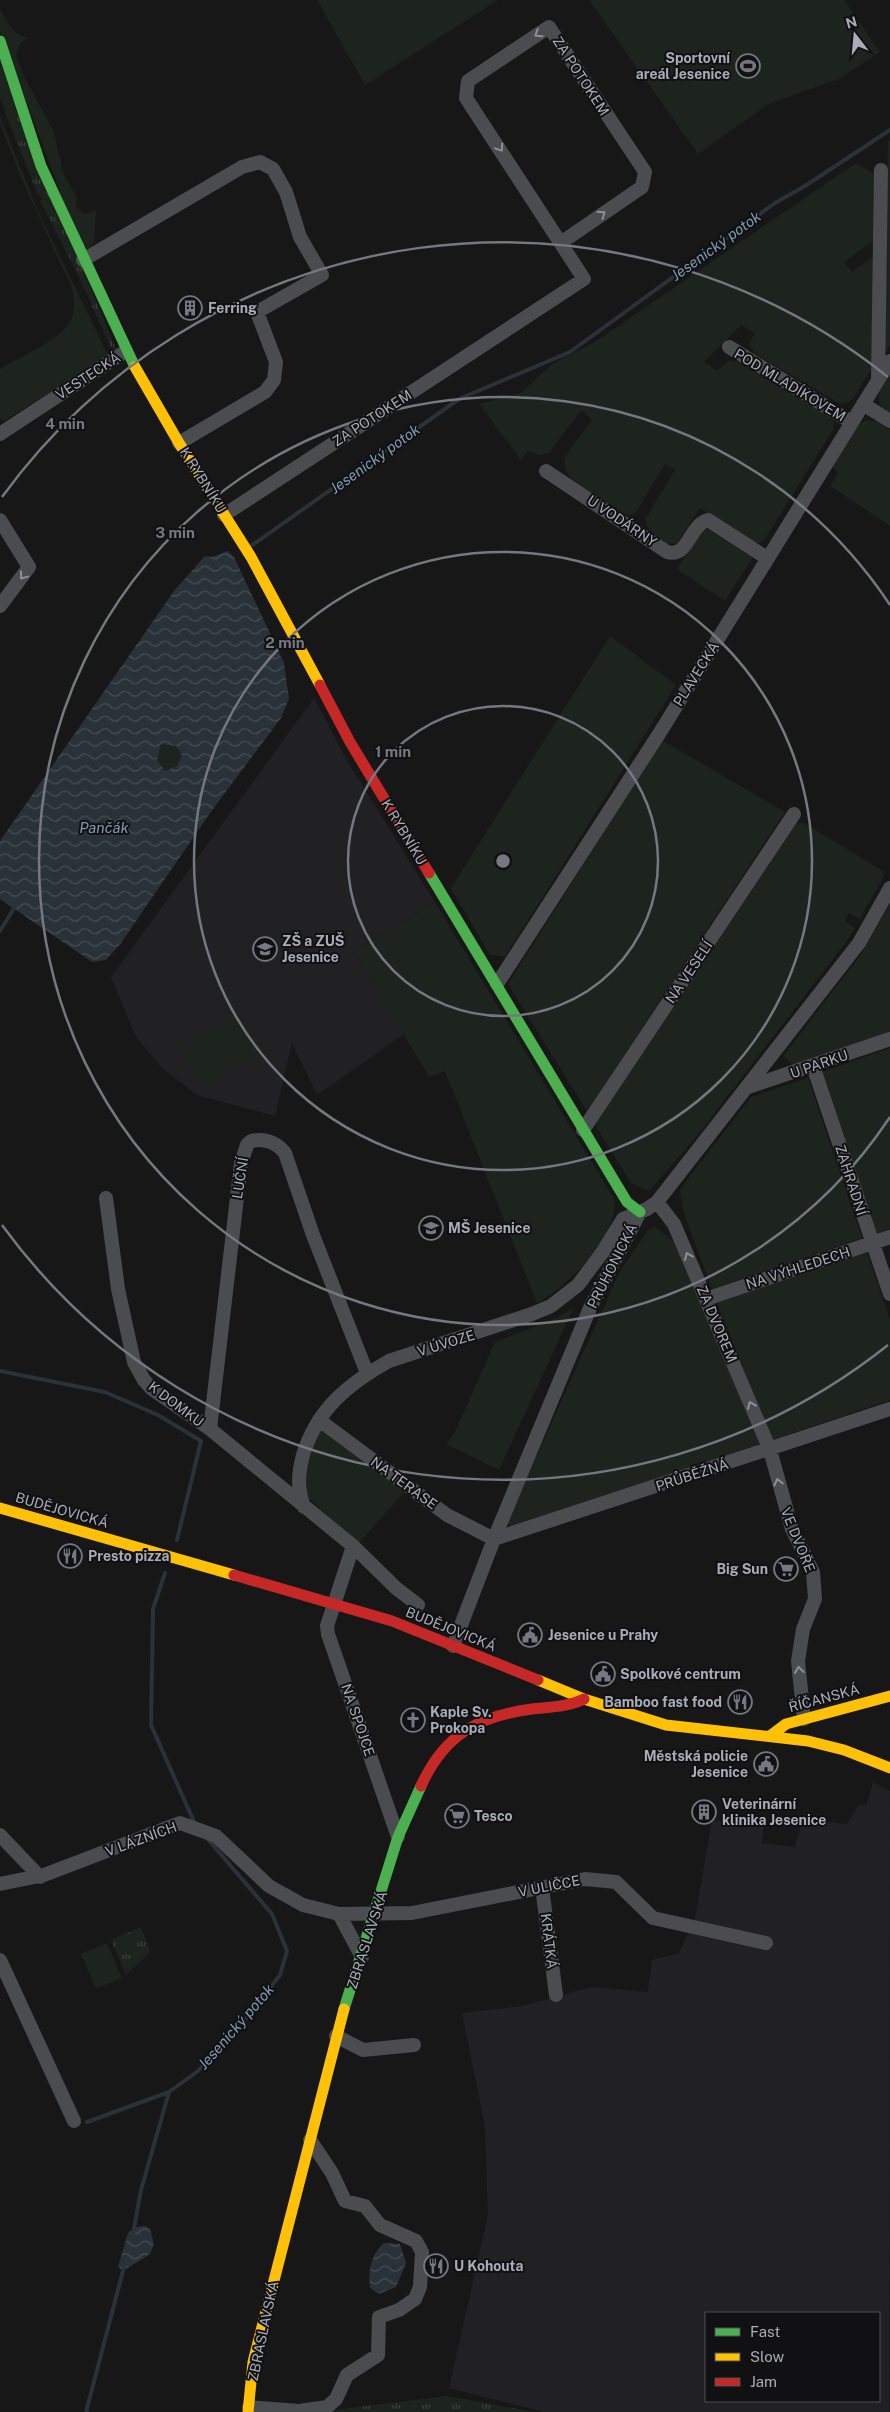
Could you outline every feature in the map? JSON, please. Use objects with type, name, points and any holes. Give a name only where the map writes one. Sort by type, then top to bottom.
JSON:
[{"type":"main road","name":"K RYBNÍKU","points":[[0,41],[41,166],[126,351],[179,443],[252,557],[350,742],[627,1202],[640,1212]]},
{"type":"main road","name":"BUDĚJOVICKÁ","points":[[0,1508],[392,1621],[584,1699],[666,1724],[808,1741],[844,1750],[890,1768]]},
{"type":"main road","name":"ŘÍČANSKÁ","points":[[770,1736],[780,1728],[804,1718],[890,1696]]},
{"type":"main road","name":"ZBRASLAVSKÁ","points":[[248,2409],[253,2362],[336,2036],[362,1958],[398,1838],[426,1773],[452,1740],[484,1719],[524,1710],[574,1704],[584,1699]]},
{"type":"street","name":"ZA POTOKEM","points":[[224,515],[584,278],[466,98],[468,80],[549,27],[644,172],[642,187],[562,242]]},
{"type":"street","name":"K RYBNÍKU","points":[[83,260],[242,167],[260,162],[273,169],[286,192],[300,237],[322,275],[257,312],[276,362],[274,380],[265,392],[179,443]]},
{"type":"street","points":[[878,381],[881,170]]},
{"type":"street","name":"POD MLADÍKOVEM","points":[[729,348],[851,422]]},
{"type":"street","name":"VESTECKÁ","points":[[0,434],[126,351]]},
{"type":"street","name":"PLAVECKÁ","points":[[497,984],[659,734],[890,361]]},
{"type":"street","points":[[863,404],[890,421]]},
{"type":"street","name":"U VODÁRNY","points":[[546,471],[667,552],[680,551],[698,525],[708,520],[767,558]]},
{"type":"street","points":[[0,520],[29,567],[0,606]]},
{"type":"street","name":"NA VESELÍ","points":[[583,1130],[794,814]]},
{"type":"street","name":"PRŮHONICKÁ","points":[[452,1646],[494,1539],[590,1308],[640,1212],[657,1202],[748,1087],[859,943],[890,888]]},
{"type":"street","name":"U PARKU","points":[[748,1087],[890,1039]]},
{"type":"street","name":"ZAHRADNÍ","points":[[813,1066],[890,1294]]},
{"type":"street","name":"LUČNÍ","points":[[210,1429],[241,1163],[247,1145],[251,1141],[266,1140],[280,1147],[285,1152],[313,1235],[367,1373]]},
{"type":"street","name":"K DOMKU","points":[[106,1198],[118,1288],[139,1372],[152,1389],[210,1429],[353,1546],[396,1588],[418,1605]]},
{"type":"street","name":"ZA DVOREM","points":[[657,1202],[674,1224],[770,1450]]},
{"type":"street","name":"V ÚVOZE","points":[[304,1507],[298,1487],[299,1469],[310,1434],[341,1394],[367,1373],[389,1361],[510,1323],[551,1306],[578,1285],[588,1274],[623,1218],[640,1212]]},
{"type":"street","name":"NA VÝHLEDECH","points":[[706,1299],[890,1237]]},
{"type":"street","name":"PRŮBĚŽNÁ","points":[[494,1539],[770,1450],[890,1409]]},
{"type":"street","name":"NA TERASE","points":[[319,1420],[447,1515],[494,1539]]},
{"type":"street","name":"VE DVOŘE","points":[[770,1450],[792,1529],[813,1572],[815,1599],[803,1629],[798,1661],[804,1718]]},
{"type":"street","points":[[336,1604],[353,1546]]},
{"type":"street","name":"NA SPOJCE","points":[[336,1604],[327,1626],[328,1634],[398,1838]]},
{"type":"street","name":"V LÁZNÍCH","points":[[0,1884],[40,1877],[180,1823],[216,1836],[269,1886],[303,1904],[339,1914],[376,1913]]},
{"type":"street","points":[[0,1835],[40,1877]]},
{"type":"street","name":"V ULIČCE","points":[[376,1913],[412,1913],[585,1879],[616,1882],[653,1918],[766,1943]]},
{"type":"street","name":"KRÁTKÁ","points":[[542,1887],[556,1995]]},
{"type":"street","points":[[339,1914],[362,1958]]},
{"type":"street","points":[[0,1960],[74,2121]]},
{"type":"street","points":[[336,2036],[363,2050],[414,2045]]},
{"type":"street","name":"ZBRASLAVSKÁ","points":[[248,2409],[299,2411],[327,2407],[336,2399],[346,2375],[378,2355],[379,2317],[399,2310],[415,2299],[420,2287],[422,2252],[416,2241],[380,2225],[364,2206],[345,2201],[332,2173],[310,2140]]},
{"type":"shaded area","points":[[314,698],[349,764],[435,902],[354,951],[404,1034],[317,1095],[292,1043],[275,1116],[197,1095],[162,1068],[136,1037],[111,977]]},
{"type":"shaded area","points":[[873,1782],[890,1791],[889,2412],[544,2412],[449,2388],[488,2215],[485,2126],[462,2013],[522,2006],[591,1987],[648,1992],[652,1960],[679,1953],[695,1918],[712,1820],[764,1824],[762,1843],[795,1847],[801,1825],[813,1827],[824,1822],[847,1824],[859,1804],[866,1806]]},
{"type":"green space","points":[[317,0],[498,0],[365,85]]},
{"type":"green space","name":"Sportovní areál Jesenice","points":[[589,0],[844,0],[880,52],[839,79],[770,103],[698,154]]},
{"type":"green space","points":[[0,8],[14,31],[28,37],[20,44],[16,56],[26,80],[53,130],[64,175],[77,197],[76,207],[85,214],[96,210],[94,242],[88,250],[77,237],[0,31]]},
{"type":"green space","points":[[0,60],[16,108],[5,112],[0,98]]},
{"type":"green space","points":[[16,108],[116,349],[113,352],[81,281],[40,201],[42,200],[40,194],[38,195],[5,112]]},
{"type":"green space","points":[[0,116],[37,209],[109,357],[3,421],[0,416],[0,369],[51,340],[61,332],[72,318],[74,305],[73,291],[20,175],[0,124]]},
{"type":"green space","points":[[890,140],[890,345],[884,355],[888,142]]},
{"type":"green space","points":[[856,163],[874,174],[873,241],[844,262],[852,272],[873,257],[872,368],[852,400],[843,404],[837,402],[754,353],[749,344],[755,333],[741,325],[704,362],[717,370],[730,360],[738,362],[828,415],[834,422],[833,430],[763,542],[756,544],[700,508],[677,543],[668,544],[653,534],[646,523],[646,518],[675,470],[665,464],[636,512],[630,515],[621,513],[584,490],[568,474],[564,466],[565,458],[574,443],[592,420],[581,410],[549,453],[539,455],[528,451],[521,460],[479,404],[521,393],[552,364],[595,342]]},
{"type":"green space","points":[[890,375],[890,414],[880,404],[879,395]]},
{"type":"green space","points":[[866,420],[875,421],[890,430],[890,526],[830,486],[838,472],[832,467],[859,424]]},
{"type":"green space","points":[[707,529],[753,557],[725,601],[677,569],[700,532]]},
{"type":"green space","points":[[610,636],[676,685],[505,957],[490,955],[451,888]]},
{"type":"green space","points":[[662,740],[785,812],[587,1111],[508,984]]},
{"type":"green space","points":[[161,744],[176,746],[182,757],[177,766],[165,771],[157,760]]},
{"type":"green space","points":[[802,822],[883,871],[884,876],[860,919],[849,913],[845,921],[855,928],[846,942],[697,1136],[649,1191],[631,1183],[597,1128],[597,1122],[796,824]]},
{"type":"green space","points":[[435,902],[614,1199],[614,1213],[609,1229],[589,1259],[562,1286],[537,1303],[445,1071],[429,1077],[354,951]]},
{"type":"green space","points":[[890,904],[890,1032],[794,1066],[783,1056],[862,953]]},
{"type":"green space","points":[[238,1012],[264,1049],[206,1090],[180,1053]]},
{"type":"green space","points":[[890,1048],[890,1229],[877,1234],[822,1072]]},
{"type":"green space","points":[[808,1078],[862,1238],[712,1289],[684,1214],[680,1192],[686,1181],[751,1097]]},
{"type":"green space","points":[[654,1226],[675,1243],[760,1444],[512,1528],[507,1522],[620,1271],[648,1230]]},
{"type":"green space","points":[[867,1252],[890,1320],[890,1400],[772,1440],[717,1303]]},
{"type":"green space","points":[[574,1307],[499,1470],[446,1444],[455,1432],[495,1342],[557,1318]]},
{"type":"green space","points":[[323,1430],[406,1490],[358,1544],[307,1497],[306,1471],[310,1451],[318,1435]]},
{"type":"green space","points":[[141,1927],[150,1952],[126,1975],[111,1940]]},
{"type":"green space","points":[[107,1943],[122,1978],[96,1989],[81,1954]]},
{"type":"green space","points":[[447,2396],[535,2412],[319,2412]]},
{"type":"water","name":"Pančák","points":[[228,551],[234,557],[284,663],[289,699],[281,718],[210,813],[121,943],[106,960],[92,962],[0,899],[0,841],[174,591],[205,556],[212,557]],"holes":[[[161,744],[176,746],[182,756],[177,766],[165,771],[157,760]]]},
{"type":"water","points":[[145,2226],[150,2229],[154,2244],[150,2254],[123,2271],[118,2267],[128,2233],[137,2227]]},
{"type":"water","points":[[384,2243],[400,2244],[406,2263],[396,2287],[379,2294],[370,2288],[371,2263],[376,2252]]},
{"type":"waterway","name":"Jesenický potok","points":[[251,546],[459,399],[570,352],[775,203],[805,186],[890,130]]},
{"type":"waterway","name":"Jesenický potok","points":[[0,931],[16,905]]},
{"type":"waterway","name":"Jesenický potok","points":[[0,1371],[105,1392],[158,1415],[201,1441],[177,1540]]},
{"type":"waterway","name":"Jesenický potok","points":[[165,1573],[153,1609],[151,1725],[195,1824]]},
{"type":"waterway","name":"Jesenický potok","points":[[133,2234],[141,2190],[169,2092],[198,2071],[249,2015],[280,1975],[287,1951],[272,1914],[206,1837]]},
{"type":"waterway","points":[[87,2122],[169,2092]]},
{"type":"waterway","name":"Jesenický potok","points":[[86,2412],[124,2267]]},
{"type":"traffic: fast","points":[[0,41],[41,166],[135,367]]},
{"type":"traffic: fast","points":[[429,873],[627,1202],[640,1212]]},
{"type":"traffic: fast","points":[[344,2009],[398,1837],[421,1786]]},
{"type":"traffic: slow","points":[[135,367],[179,443],[251,557],[320,685]]},
{"type":"traffic: slow","points":[[0,1508],[234,1575]]},
{"type":"traffic: slow","points":[[538,1680],[584,1699],[666,1725],[808,1741],[844,1750],[890,1768]]},
{"type":"traffic: slow","points":[[770,1736],[786,1724],[890,1696]]},
{"type":"traffic: slow","points":[[248,2412],[253,2362],[344,2009]]},
{"type":"traffic: jam","points":[[320,685],[350,742],[429,873]]},
{"type":"traffic: jam","points":[[234,1575],[392,1621],[538,1680]]},
{"type":"traffic: jam","points":[[421,1786],[440,1753],[452,1741],[479,1723],[513,1712],[565,1705],[584,1699]]},
{"type":"place","name":"Sportovní areál Jesenice","points":[[748,66]]},
{"type":"place","name":"Ferring","points":[[190,308]]},
{"type":"place","name":"ZŠ a ZUŠ Jesenice","points":[[265,949]]},
{"type":"place","name":"MŠ Jesenice","points":[[431,1228]]},
{"type":"place","name":"Presto pizza","points":[[70,1556]]},
{"type":"place","name":"Big Sun","points":[[786,1569]]},
{"type":"place","name":"Jesenice u Prahy","points":[[530,1635]]},
{"type":"place","name":"Spolkové centrum","points":[[603,1674]]},
{"type":"place","name":"Bamboo fast food","points":[[740,1702]]},
{"type":"place","name":"Kaple Sv. Prokopa","points":[[413,1720]]},
{"type":"place","name":"Městská policie Jesenice","points":[[766,1764]]},
{"type":"place","name":"Veterinární klinika Jesenice","points":[[704,1812]]},
{"type":"place","name":"Tesco","points":[[457,1816]]},
{"type":"place","name":"U Kohouta","points":[[436,2266]]}]
